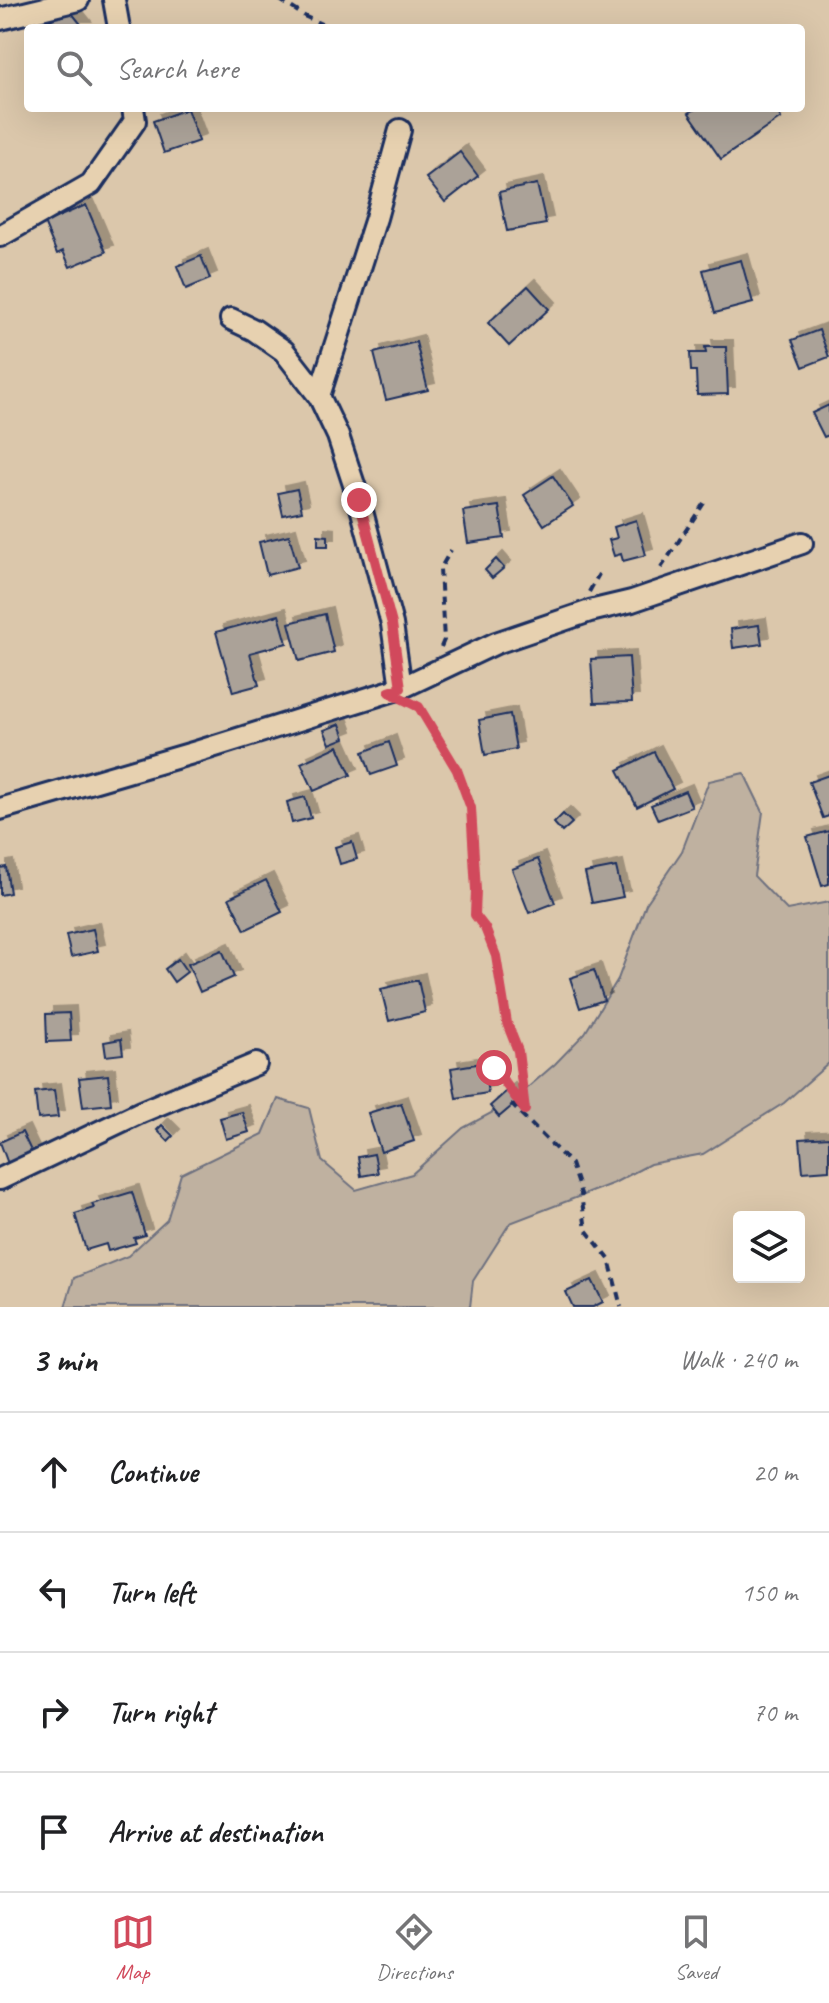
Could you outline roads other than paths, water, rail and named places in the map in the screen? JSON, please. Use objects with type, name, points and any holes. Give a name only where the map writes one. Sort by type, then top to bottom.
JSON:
[{"type":"street","points":[[0,19],[78,0]]},
{"type":"street","points":[[114,0],[118,24]]},
{"type":"street","points":[[0,236],[91,184],[135,121],[134,112]]},
{"type":"street","points":[[319,396],[376,218],[400,130]]},
{"type":"street","points":[[231,319],[254,330],[284,351],[319,396],[338,436],[359,500],[392,624],[395,690]]},
{"type":"street","points":[[0,809],[395,690],[496,643],[802,543]]},
{"type":"street","points":[[0,1179],[141,1112],[256,1064]]}]
